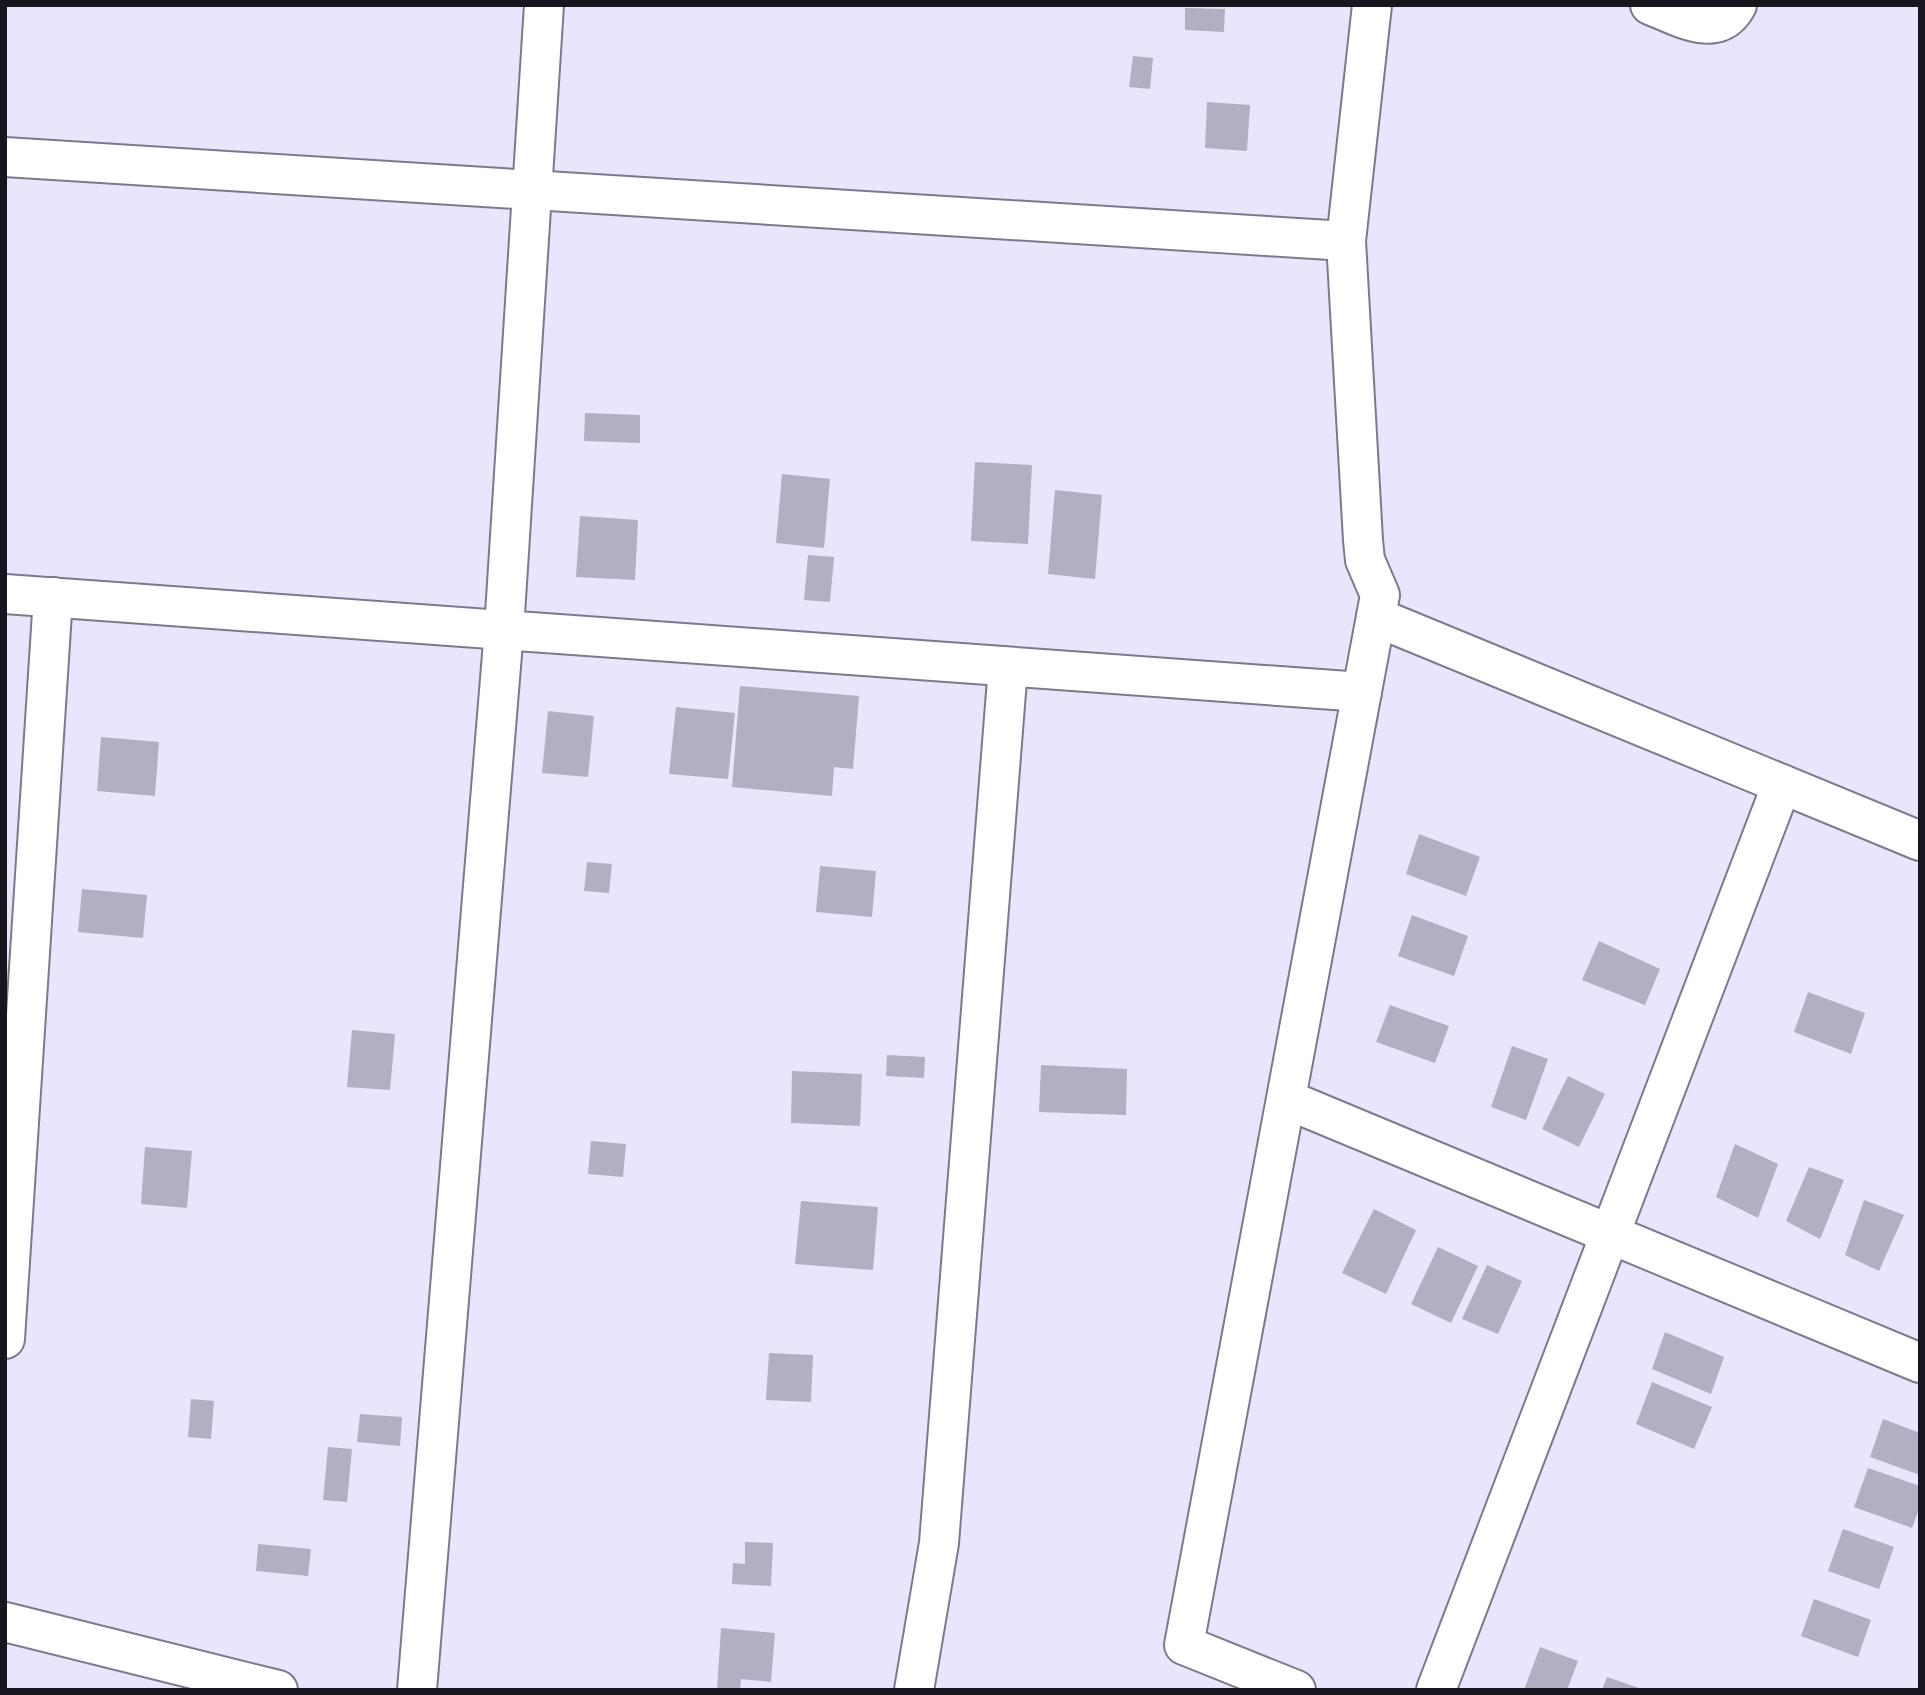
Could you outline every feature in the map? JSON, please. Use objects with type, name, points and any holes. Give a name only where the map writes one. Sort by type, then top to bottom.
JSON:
[{"type":"street","points":[[417,1690],[504,630],[544,5]]},
{"type":"street","points":[[1296,1690],[1184,1645],[1377,611],[1378,585],[1365,560],[1363,540],[1346,241],[1372,5]]},
{"type":"street","points":[[1650,5],[1703,25],[1720,23],[1732,14],[1737,5]]},
{"type":"street","points":[[5,157],[533,187],[1346,241]]},
{"type":"street","points":[[5,594],[1363,692]]},
{"type":"street","points":[[5,1339],[54,597]]},
{"type":"street","points":[[1377,611],[1920,841]]},
{"type":"street","points":[[914,1690],[939,1543],[1008,667]]},
{"type":"street","points":[[1436,1690],[1782,784]]},
{"type":"street","points":[[1287,1100],[1920,1363]]},
{"type":"street","points":[[5,1622],[278,1690]]},
{"type":"building","points":[[1185,8],[1225,9],[1224,32],[1185,30]]},
{"type":"building","points":[[1133,56],[1153,58],[1150,89],[1129,87]]},
{"type":"building","points":[[1207,102],[1250,105],[1247,151],[1205,148]]},
{"type":"building","points":[[585,413],[640,415],[640,443],[584,441]]},
{"type":"building","points":[[975,462],[1032,465],[1028,544],[971,541]]},
{"type":"building","points":[[782,474],[830,479],[824,548],[776,543]]},
{"type":"building","points":[[1055,490],[1102,495],[1095,579],[1048,574]]},
{"type":"building","points":[[580,516],[638,520],[635,580],[576,577]]},
{"type":"building","points":[[808,555],[834,557],[830,602],[804,600]]},
{"type":"building","points":[[740,686],[859,696],[853,769],[834,767],[832,796],[732,787]]},
{"type":"building","points":[[676,707],[735,713],[728,779],[669,774]]},
{"type":"building","points":[[548,711],[594,716],[588,777],[542,773]]},
{"type":"building","points":[[101,737],[159,742],[155,796],[97,791]]},
{"type":"building","points":[[1419,834],[1480,857],[1466,896],[1406,874]]},
{"type":"building","points":[[587,862],[612,864],[609,893],[584,891]]},
{"type":"building","points":[[820,866],[876,871],[872,917],[816,912]]},
{"type":"building","points":[[82,889],[147,895],[143,938],[78,932]]},
{"type":"building","points":[[1412,915],[1468,936],[1454,976],[1398,956]]},
{"type":"building","points":[[1599,941],[1660,969],[1645,1005],[1582,980]]},
{"type":"building","points":[[1808,992],[1865,1013],[1851,1054],[1794,1032]]},
{"type":"building","points":[[1390,1005],[1449,1026],[1435,1063],[1376,1042]]},
{"type":"building","points":[[352,1030],[395,1034],[390,1090],[347,1087]]},
{"type":"building","points":[[1512,1046],[1548,1059],[1526,1120],[1491,1107]]},
{"type":"building","points":[[887,1055],[925,1057],[924,1078],[886,1076]]},
{"type":"building","points":[[1041,1065],[1127,1069],[1126,1115],[1039,1112]]},
{"type":"building","points":[[792,1071],[862,1074],[860,1126],[791,1123]]},
{"type":"building","points":[[1568,1076],[1605,1094],[1579,1147],[1542,1129]]},
{"type":"building","points":[[591,1141],[626,1144],[623,1177],[588,1174]]},
{"type":"building","points":[[1735,1144],[1778,1164],[1758,1218],[1716,1197]]},
{"type":"building","points":[[145,1147],[192,1151],[187,1208],[141,1204]]},
{"type":"building","points":[[1809,1167],[1844,1180],[1820,1239],[1786,1221]]},
{"type":"building","points":[[1864,1200],[1904,1215],[1879,1271],[1845,1255]]},
{"type":"building","points":[[801,1201],[878,1207],[873,1270],[795,1264]]},
{"type":"building","points":[[1374,1209],[1416,1230],[1386,1294],[1342,1273]]},
{"type":"building","points":[[1438,1247],[1478,1266],[1451,1323],[1411,1304]]},
{"type":"building","points":[[1487,1265],[1522,1281],[1498,1334],[1462,1319]]},
{"type":"building","points":[[1665,1332],[1724,1357],[1711,1394],[1652,1369]]},
{"type":"building","points":[[769,1353],[813,1355],[811,1402],[766,1400]]},
{"type":"building","points":[[1652,1382],[1712,1407],[1694,1449],[1636,1424]]},
{"type":"building","points":[[191,1399],[214,1401],[211,1439],[188,1437]]},
{"type":"building","points":[[360,1414],[402,1417],[400,1446],[357,1442]]},
{"type":"building","points":[[1883,1419],[1920,1433],[1920,1475],[1870,1457]]},
{"type":"building","points":[[328,1447],[352,1449],[347,1502],[323,1500]]},
{"type":"building","points":[[1868,1468],[1920,1486],[1920,1506],[1912,1528],[1854,1507]]},
{"type":"building","points":[[1843,1529],[1894,1547],[1879,1589],[1828,1571]]},
{"type":"building","points":[[745,1542],[773,1543],[771,1586],[732,1584],[733,1563],[745,1564]]},
{"type":"building","points":[[258,1544],[311,1549],[308,1576],[256,1571]]},
{"type":"building","points":[[1814,1599],[1871,1620],[1858,1657],[1801,1636]]},
{"type":"building","points":[[721,1628],[775,1633],[771,1682],[741,1679],[740,1690],[717,1690]]},
{"type":"building","points":[[1540,1647],[1578,1661],[1567,1690],[1524,1690]]},
{"type":"building","points":[[1607,1677],[1642,1689],[1642,1690],[1602,1690]]}]
